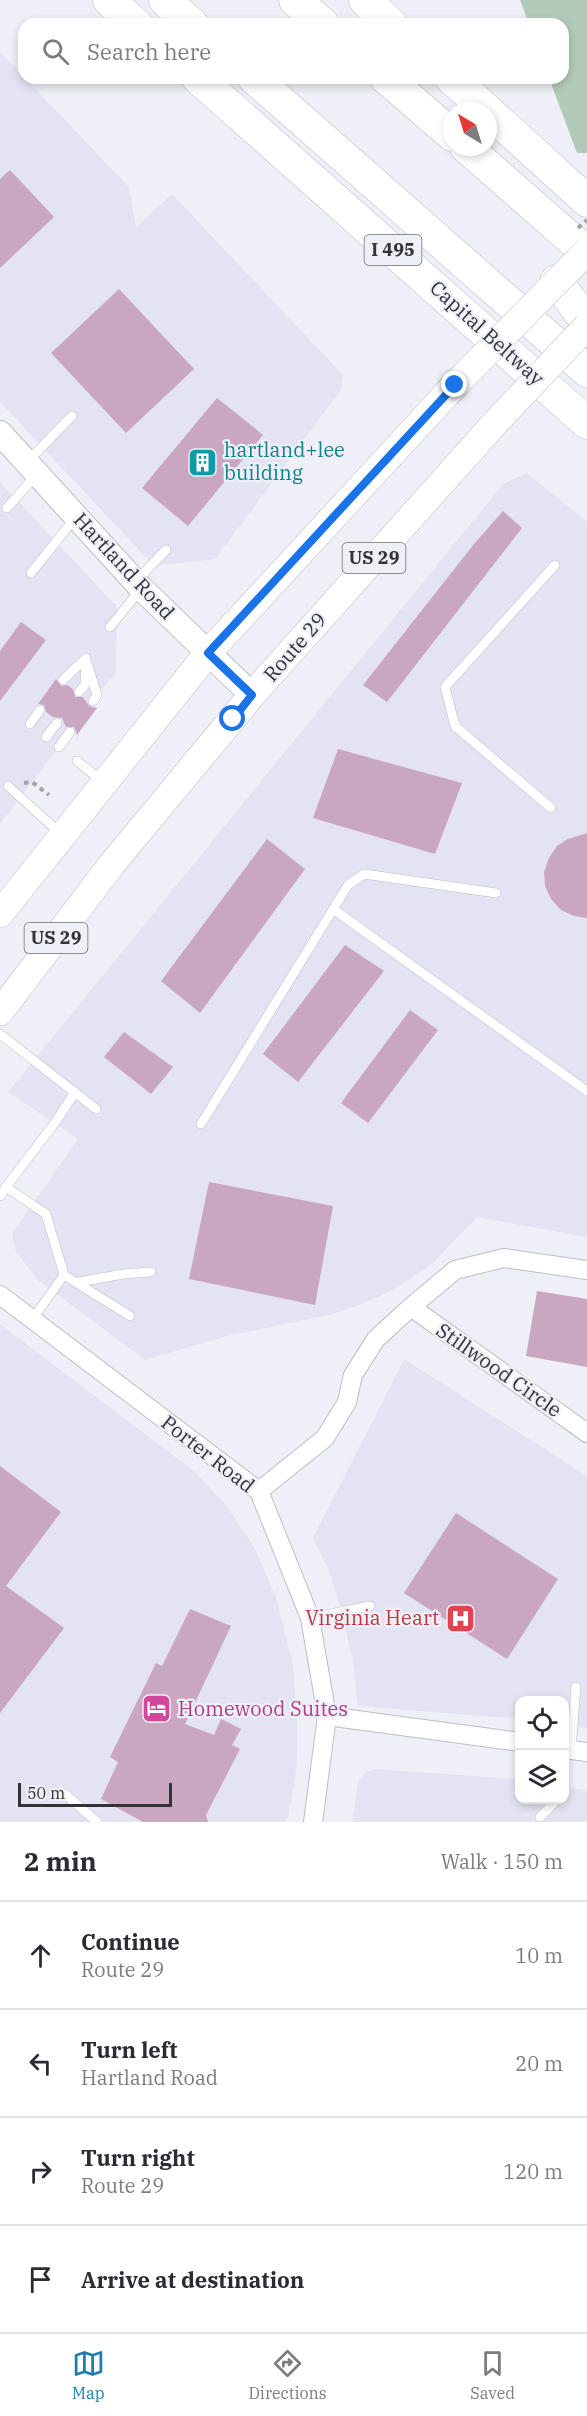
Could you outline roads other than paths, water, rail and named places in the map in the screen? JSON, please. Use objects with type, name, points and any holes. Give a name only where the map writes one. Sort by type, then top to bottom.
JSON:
[{"type":"highway","points":[[109,0],[129,18]]},
{"type":"highway","points":[[165,0],[185,18]]},
{"type":"highway","points":[[295,0],[316,18]]},
{"type":"highway","points":[[365,0],[384,18]]},
{"type":"highway","name":"Capital Beltway","points":[[205,84],[587,423]]},
{"type":"highway","name":"I 495","points":[[261,84],[587,371]]},
{"type":"highway","points":[[393,84],[443,127]]},
{"type":"highway","points":[[458,84],[478,102]]},
{"type":"highway","points":[[497,119],[587,201]]},
{"type":"highway","points":[[476,156],[587,252]]},
{"type":"highway","points":[[556,281],[587,300]]},
{"type":"highway","points":[[556,281],[587,324]]},
{"type":"main road","name":"US 29","points":[[0,914],[208,653],[455,385],[587,252]]},
{"type":"main road","name":"Route 29","points":[[0,1011],[112,864],[252,695],[496,422],[587,324]]},
{"type":"street","name":"Hartland Road","points":[[0,433],[138,585],[252,695]]},
{"type":"street","points":[[259,1491],[325,1438],[347,1402],[353,1376],[376,1339],[455,1270],[504,1258],[587,1270]]},
{"type":"street","name":"Porter Road","points":[[0,1295],[259,1491],[310,1618],[327,1716],[313,1822]]},
{"type":"street","name":"Stillwood Circle","points":[[411,1307],[587,1433]]},
{"type":"street","points":[[327,1716],[515,1741]]},
{"type":"lane","points":[[7,508],[32,468],[72,416]]},
{"type":"lane","points":[[31,573],[76,516]]},
{"type":"lane","points":[[110,627],[138,585],[166,550]]},
{"type":"lane","points":[[551,808],[455,726],[445,687],[555,565]]},
{"type":"lane","points":[[63,680],[86,658]]},
{"type":"lane","points":[[80,692],[85,685],[86,658]]},
{"type":"lane","points":[[86,658],[97,695],[93,701]]},
{"type":"lane","points":[[30,724],[40,710]]},
{"type":"lane","points":[[46,737],[57,723]]},
{"type":"lane","points":[[59,747],[70,732]]},
{"type":"lane","points":[[77,761],[104,782]]},
{"type":"lane","points":[[8,786],[62,835]]},
{"type":"lane","points":[[201,1124],[348,885],[364,874],[496,893]]},
{"type":"lane","points":[[333,909],[587,1091]]},
{"type":"lane","points":[[0,1034],[96,1109]]},
{"type":"lane","points":[[0,1196],[75,1092]]},
{"type":"lane","points":[[6,1187],[46,1214],[64,1275],[79,1282],[130,1316]]},
{"type":"lane","points":[[79,1282],[123,1274],[151,1272]]},
{"type":"lane","points":[[32,1320],[64,1275]]},
{"type":"lane","points":[[310,1618],[370,1606]]},
{"type":"lane","points":[[574,1750],[576,1687]]},
{"type":"lane","points":[[65,1794],[97,1822]]},
{"type":"lane","points":[[540,1817],[552,1804]]},
{"type":"place","name":"hartland+lee building","points":[[203,462]]},
{"type":"place","name":"Virginia Heart","points":[[460,1618]]},
{"type":"place","name":"Homewood Suites","points":[[157,1709]]}]
